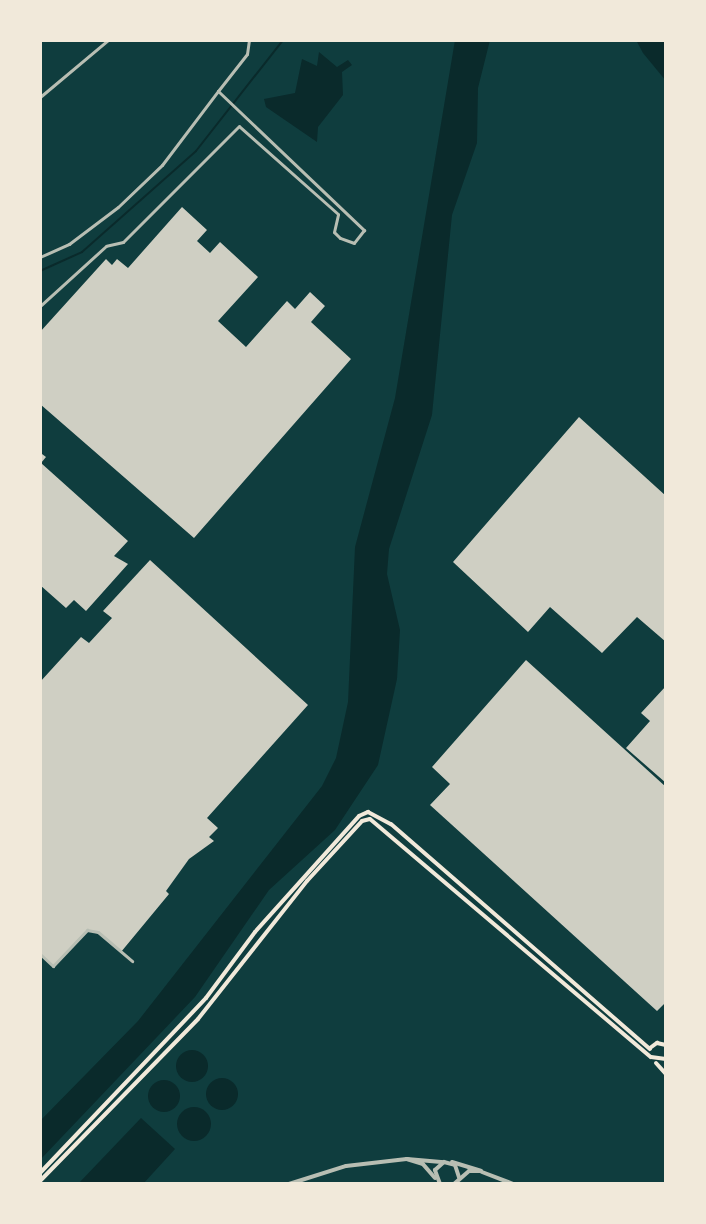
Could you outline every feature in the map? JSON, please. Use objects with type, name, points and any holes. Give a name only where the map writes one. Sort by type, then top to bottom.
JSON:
[{"type":"main road","points":[[40,1173],[206,998],[255,932],[359,816],[368,812],[391,824],[650,1049],[653,1059]]},
{"type":"main road","points":[[40,1181],[198,1019],[307,881],[362,821],[370,819],[653,1059],[666,1074]]},
{"type":"main road","points":[[650,1049],[657,1043],[666,1044]]},
{"type":"main road","points":[[653,1059],[666,1061]]},
{"type":"street","points":[[40,97],[108,40]]},
{"type":"street","points":[[40,257],[69,244],[118,207],[162,165],[247,54],[249,40]]},
{"type":"street","points":[[40,306],[106,246],[123,242],[239,126],[338,214],[334,232],[354,243],[363,233],[361,223],[218,91]]},
{"type":"street","points":[[40,954],[53,966],[87,930],[98,932],[132,961]]},
{"type":"street","points":[[407,1159],[423,1164],[440,1184]]},
{"type":"street","points":[[289,1184],[346,1166],[407,1159],[452,1162],[513,1184]]},
{"type":"street","points":[[435,1178],[444,1162]]},
{"type":"street","points":[[452,1162],[456,1182],[469,1171],[481,1171]]},
{"type":"water","points":[[455,40],[490,40],[478,88],[477,143],[452,215],[432,415],[389,549],[387,574],[400,630],[397,679],[378,765],[335,830],[269,890],[195,997],[40,1160],[40,1121],[138,1021],[322,786],[336,758],[348,702],[355,547],[395,398]]},
{"type":"water","points":[[636,40],[666,40],[666,81],[643,53]]},
{"type":"water","points":[[319,52],[337,67],[348,60],[352,65],[342,72],[343,95],[318,127],[317,142],[266,107],[264,99],[295,93],[302,59],[317,66]]},
{"type":"water","points":[[192,1050],[203,1055],[208,1066],[203,1077],[192,1082],[181,1077],[176,1066],[181,1055]]},
{"type":"water","points":[[222,1078],[233,1083],[238,1094],[233,1105],[222,1110],[211,1105],[206,1094],[211,1083]]},
{"type":"water","points":[[164,1080],[175,1085],[180,1096],[175,1107],[164,1112],[153,1107],[148,1096],[153,1085]]},
{"type":"water","points":[[194,1107],[206,1112],[211,1124],[206,1136],[194,1141],[182,1136],[177,1124],[182,1112]]},
{"type":"water","points":[[141,1118],[175,1149],[143,1184],[78,1184]]},
{"type":"building","points":[[182,207],[207,230],[197,241],[210,253],[220,242],[258,277],[218,321],[246,347],[287,301],[295,309],[310,292],[325,306],[311,322],[351,359],[194,538],[40,404],[40,332],[106,259],[112,265],[117,259],[128,268]]},
{"type":"building","points":[[579,417],[666,496],[666,642],[637,617],[602,653],[550,607],[528,632],[453,562]]},
{"type":"building","points":[[40,455],[46,457],[41,463],[128,541],[114,556],[128,564],[86,611],[74,600],[66,608],[40,585]]},
{"type":"building","points":[[150,560],[308,705],[207,818],[218,828],[209,837],[214,841],[189,859],[166,891],[169,894],[121,952],[98,932],[87,930],[53,966],[40,954],[40,682],[81,637],[89,643],[112,618],[103,611]]},
{"type":"building","points":[[526,660],[666,787],[666,1002],[657,1011],[430,805],[450,784],[432,767]]},
{"type":"building","points":[[666,686],[666,783],[626,748],[650,721],[641,713]]},
{"type":"waterway","points":[[40,271],[82,252],[196,151],[283,40]]}]
